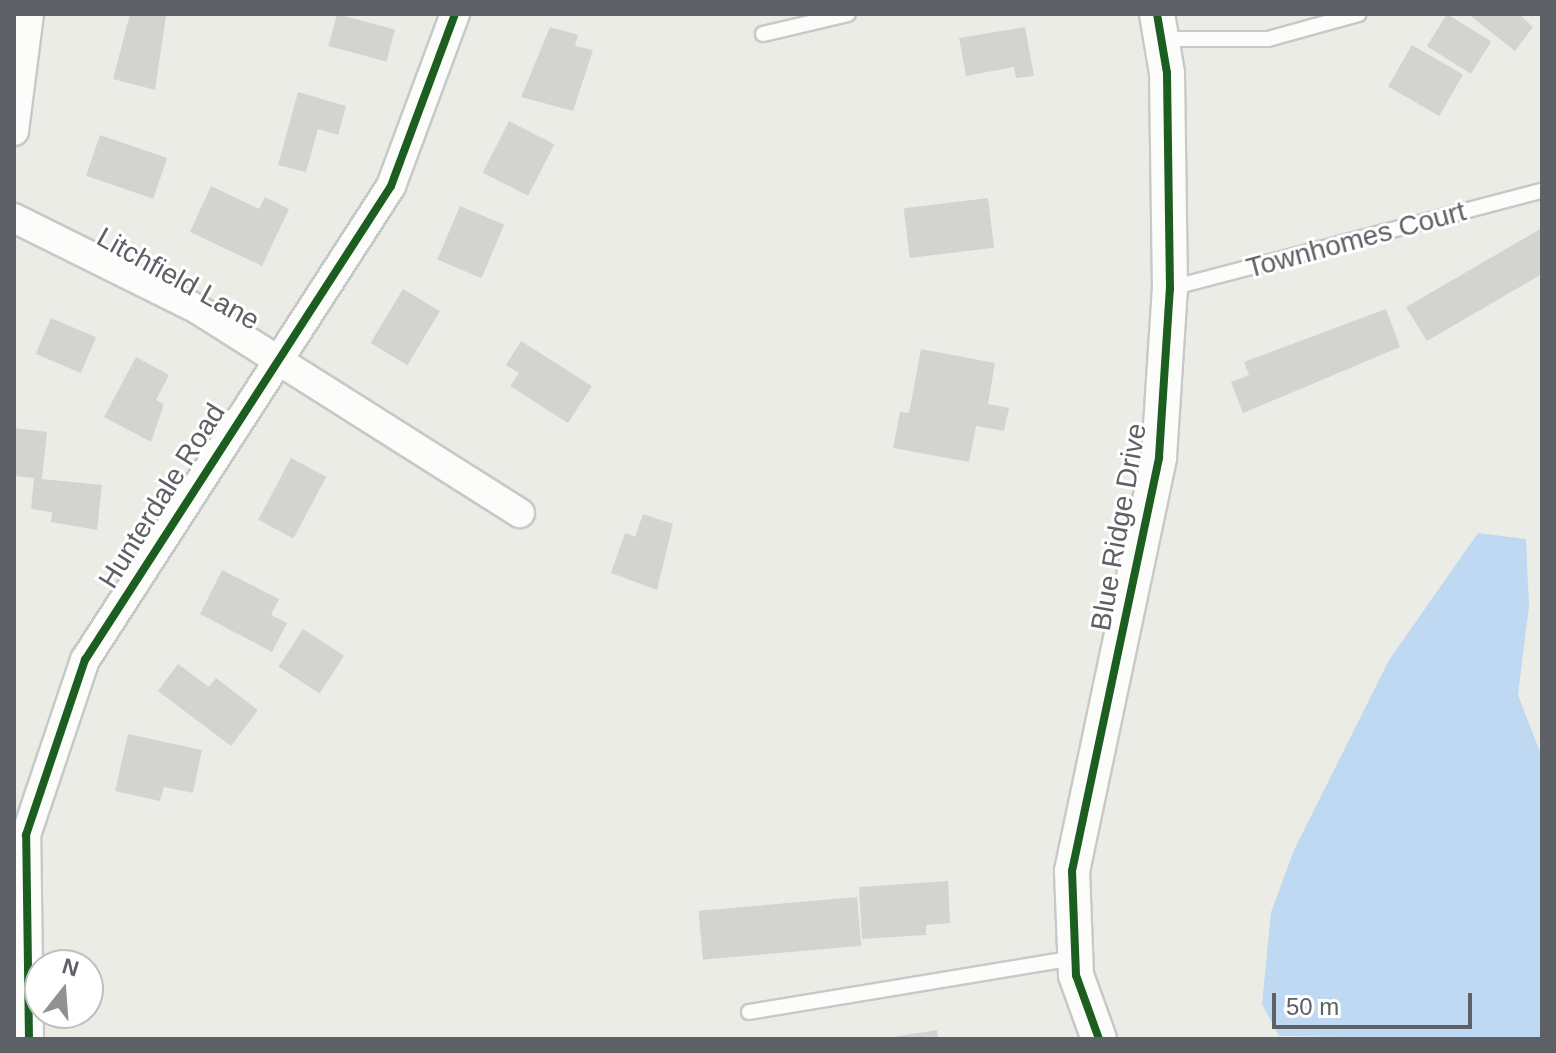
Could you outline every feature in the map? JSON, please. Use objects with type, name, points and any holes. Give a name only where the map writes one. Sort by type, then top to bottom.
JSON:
[{"type":"street","points":[[14,131],[29,14]]},
{"type":"street","name":"Hunterdale Road","points":[[29,1039],[26,835],[85,660],[275,359],[391,186],[455,14]]},
{"type":"street","name":"Blue Ridge Drive","points":[[1099,1039],[1075,958],[1072,871],[1159,457],[1170,289],[1159,27]]},
{"type":"street","name":"Litchfield Lane","points":[[14,218],[197,309],[520,513]]},
{"type":"lane","points":[[763,34],[848,14]]},
{"type":"lane","points":[[1159,27],[1268,39],[1359,14]]},
{"type":"lane","name":"Townhomes Court","points":[[1170,289],[1542,191]]},
{"type":"lane","points":[[749,1012],[1075,958]]},
{"type":"water","points":[[1478,533],[1526,539],[1529,606],[1518,695],[1542,757],[1542,1039],[1279,1036],[1262,1004],[1271,912],[1294,850],[1389,660]]},
{"type":"building","points":[[130,14],[166,16],[155,90],[113,79]]},
{"type":"building","points":[[337,14],[395,30],[386,61],[328,46]]},
{"type":"building","points":[[1447,14],[1491,42],[1471,74],[1427,46]]},
{"type":"building","points":[[1468,14],[1519,14],[1533,27],[1515,51]]},
{"type":"building","points":[[550,27],[578,35],[575,46],[593,50],[573,111],[521,97]]},
{"type":"building","points":[[1025,27],[1034,76],[1016,78],[1014,67],[966,76],[959,38]]},
{"type":"building","points":[[1412,45],[1463,74],[1439,116],[1388,87]]},
{"type":"building","points":[[298,92],[346,106],[338,135],[318,129],[306,172],[278,165]]},
{"type":"building","points":[[509,121],[554,144],[528,196],[483,173]]},
{"type":"building","points":[[100,135],[167,158],[153,199],[86,176]]},
{"type":"building","points":[[211,186],[259,209],[265,197],[289,209],[262,266],[190,232]]},
{"type":"building","points":[[988,198],[994,248],[910,258],[904,208]]},
{"type":"building","points":[[460,206],[504,225],[482,278],[437,259]]},
{"type":"building","points":[[1542,228],[1542,274],[1427,341],[1406,307]]},
{"type":"building","points":[[403,289],[440,311],[407,365],[371,343]]},
{"type":"building","points":[[1386,309],[1400,347],[1243,413],[1231,382],[1249,375],[1244,362]]},
{"type":"building","points":[[51,318],[96,337],[81,373],[36,354]]},
{"type":"building","points":[[521,341],[592,386],[568,423],[510,386],[519,373],[506,365]]},
{"type":"building","points":[[921,349],[995,363],[988,404],[1009,408],[1004,431],[976,426],[969,462],[893,448],[900,412],[909,413]]},
{"type":"building","points":[[136,357],[169,375],[156,400],[164,404],[151,442],[104,417]]},
{"type":"building","points":[[14,428],[47,432],[42,479],[102,485],[97,530],[51,522],[52,512],[31,509],[34,478],[14,476]]},
{"type":"building","points":[[291,458],[326,477],[293,539],[258,520]]},
{"type":"building","points":[[643,514],[673,524],[657,590],[611,573],[625,533],[635,537]]},
{"type":"building","points":[[222,570],[279,599],[271,615],[287,623],[272,652],[200,614]]},
{"type":"building","points":[[303,629],[344,656],[320,693],[278,667]]},
{"type":"building","points":[[178,664],[209,687],[216,678],[258,710],[231,746],[158,691]]},
{"type":"building","points":[[128,734],[202,750],[193,793],[164,787],[160,801],[115,791]]},
{"type":"building","points":[[948,881],[950,923],[926,925],[926,935],[862,939],[859,887]]},
{"type":"building","points":[[857,897],[861,946],[703,960],[699,911]]},
{"type":"building","points":[[937,1030],[938,1039],[893,1039],[893,1037]]},
{"type":"cycle path","points":[[29,1039],[26,835],[85,660],[391,186],[455,14]]},
{"type":"cycle path","points":[[1099,1039],[1076,975],[1072,871],[1159,457],[1170,289],[1167,73],[1157,14]]}]
